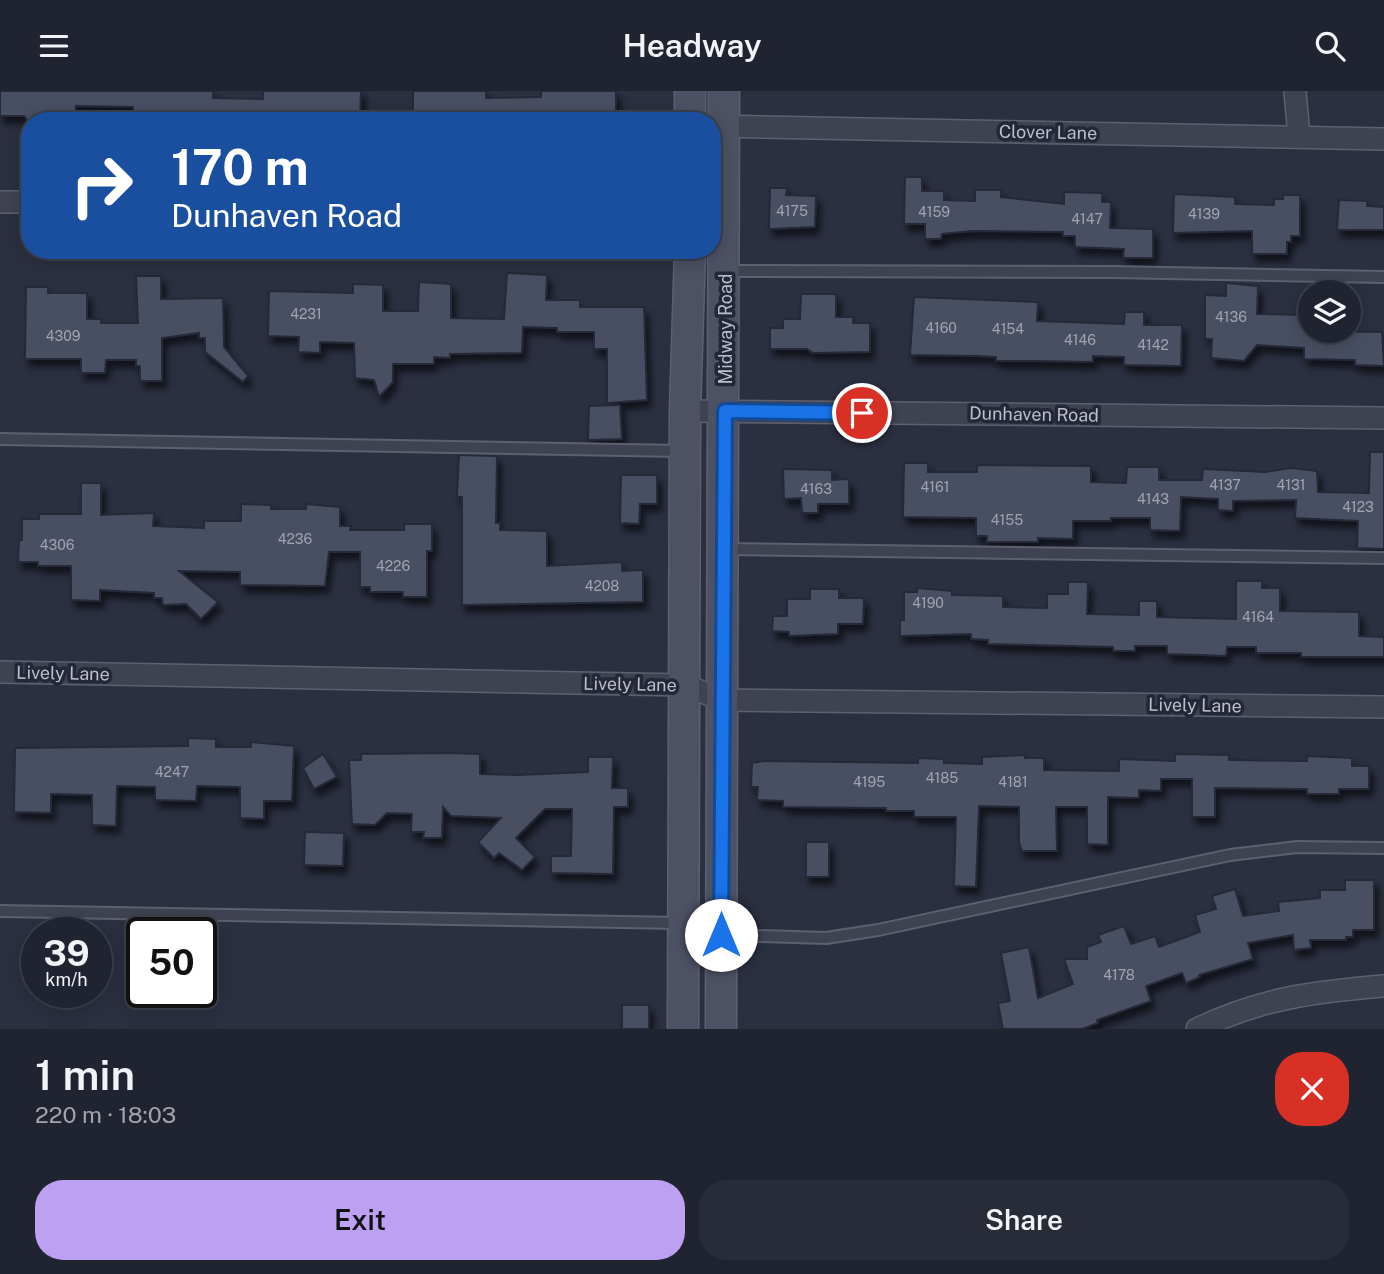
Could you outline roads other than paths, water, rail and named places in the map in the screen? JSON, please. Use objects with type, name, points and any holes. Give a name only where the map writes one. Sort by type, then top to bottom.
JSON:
[{"type":"main road","points":[[690,91],[690,112]]},
{"type":"main road","name":"Midway Road","points":[[720,112],[724,91]]},
{"type":"main road","name":"Midway Road","points":[[721,240],[725,271],[721,1029]]},
{"type":"main road","name":"Midway Road","points":[[683,1029],[685,411],[690,259]]},
{"type":"street","points":[[1295,91],[1299,137]]},
{"type":"street","name":"Clover Lane","points":[[721,126],[1384,139]]},
{"type":"street","points":[[0,201],[21,202]]},
{"type":"street","name":"Dunhaven Road","points":[[685,411],[1384,418]]},
{"type":"street","name":"Lively Lane","points":[[0,672],[685,685],[722,700],[1384,708]]},
{"type":"street","points":[[1197,1029],[1240,1009],[1303,993],[1384,986]]},
{"type":"lane","points":[[725,271],[1384,277]]},
{"type":"lane","points":[[0,439],[685,451]]},
{"type":"lane","points":[[724,549],[1384,558]]},
{"type":"lane","points":[[721,935],[826,938],[878,930],[1230,855],[1297,847],[1384,848]]},
{"type":"lane","points":[[0,911],[683,923]]}]
